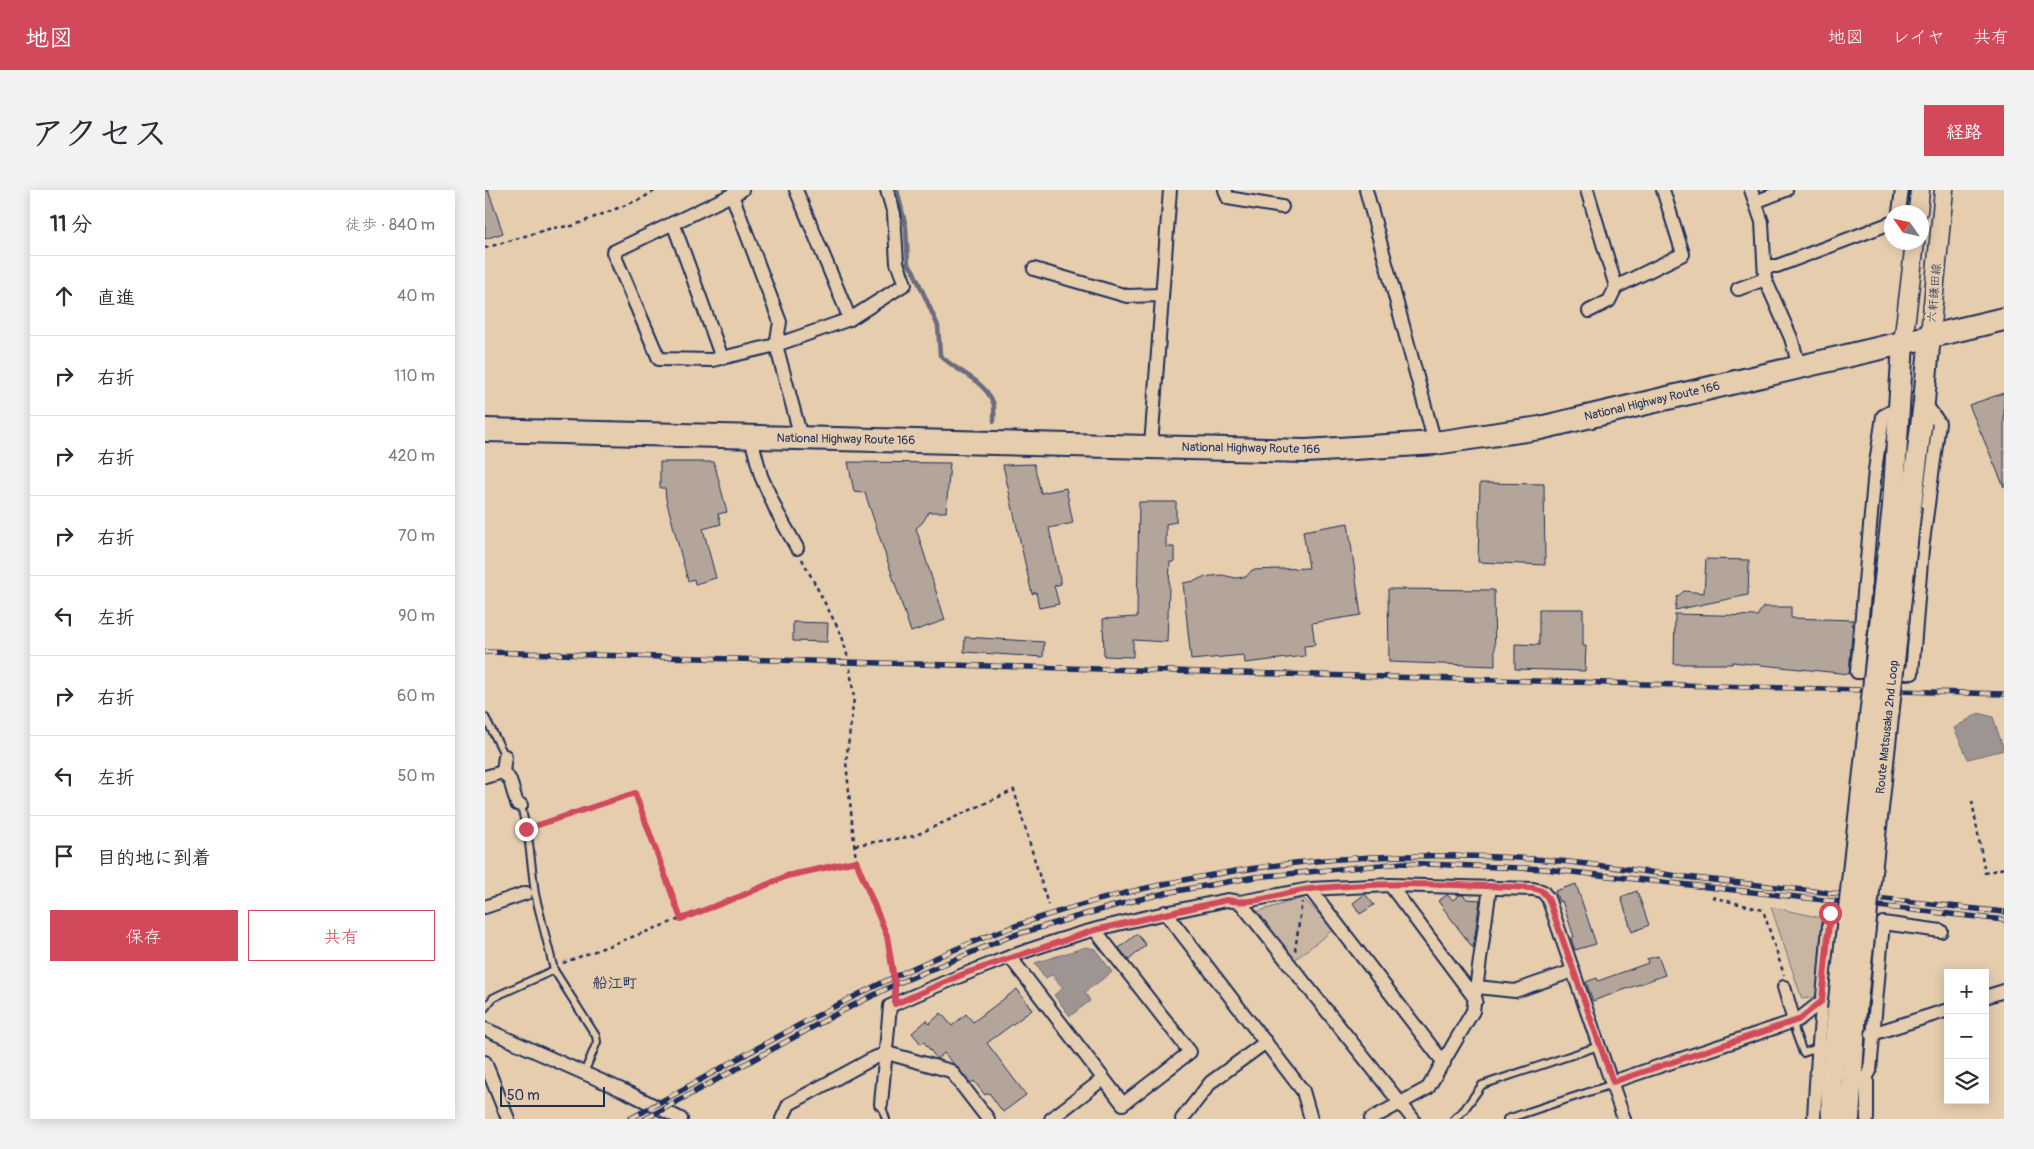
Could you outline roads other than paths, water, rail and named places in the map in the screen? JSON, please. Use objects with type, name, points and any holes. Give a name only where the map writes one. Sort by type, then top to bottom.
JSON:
[{"type":"highway","name":"National Highway Route 166","points":[[485,430],[751,438],[801,437],[1306,450],[1435,443],[1540,428],[2004,319]]},
{"type":"main road","points":[[1919,205],[1920,190]]},
{"type":"main road","name":"六軒鎌田線","points":[[1931,335],[1944,190]]},
{"type":"main road","name":"六軒鎌田線","points":[[1903,343],[1914,250]]},
{"type":"main road","name":"Route Matsusaka 2nd Loop","points":[[1832,1119],[1831,1086],[1839,1007],[1902,506],[1924,402],[1931,335]]},
{"type":"main road","name":"Route Matsusaka 2nd Loop","points":[[1902,506],[1900,407],[1903,343]]},
{"type":"main road","name":"Route Matsusaka 2nd Loop","points":[[1839,1007],[1849,1119]]},
{"type":"street","points":[[796,190],[849,319]]},
{"type":"street","points":[[801,437],[776,344],[780,322],[737,193],[613,252],[659,359],[713,360],[722,358],[776,344],[849,319],[905,284],[897,263],[894,214],[887,190]]},
{"type":"street","points":[[1151,446],[1170,190]]},
{"type":"street","points":[[1225,190],[1228,198],[1282,206]]},
{"type":"street","points":[[1366,190],[1435,443]]},
{"type":"street","points":[[1587,190],[1616,287]]},
{"type":"street","points":[[1589,311],[1609,301],[1616,287],[1683,254],[1663,190]]},
{"type":"street","points":[[1786,190],[1753,196],[1762,222],[1765,273],[1791,338],[1799,366]]},
{"type":"street","points":[[1900,205],[1902,190]]},
{"type":"street","points":[[673,223],[722,358]]},
{"type":"street","points":[[1738,289],[1777,266],[1884,226]]},
{"type":"street","points":[[1034,268],[1127,296],[1162,296]]},
{"type":"street","points":[[1900,407],[1883,416],[1875,470],[1857,672],[1912,673],[1922,549],[1939,423],[1924,402]]},
{"type":"street","points":[[751,438],[761,476],[777,512],[797,548]]},
{"type":"street","points":[[505,756],[503,772],[510,780],[517,804],[521,805]]},
{"type":"street","points":[[485,777],[503,772]]},
{"type":"street","points":[[1390,885],[1477,993]]},
{"type":"street","points":[[881,1104],[891,1006],[966,973],[1010,957],[1095,930],[1165,912],[1227,900],[1240,902],[1390,885],[1490,887],[1533,888],[1542,891],[1548,898],[1625,1119]]},
{"type":"street","points":[[1371,1119],[1428,1088],[1473,1012],[1490,887]]},
{"type":"street","points":[[485,906],[525,893]]},
{"type":"street","points":[[1306,894],[1444,1063]]},
{"type":"street","points":[[1240,902],[1413,1119]]},
{"type":"street","points":[[1165,912],[1303,1091],[1311,1119]]},
{"type":"street","points":[[1814,1119],[1817,1048],[1839,1007],[1830,913]]},
{"type":"street","points":[[1867,1119],[1867,1076],[1870,1071],[1883,923],[1941,931]]},
{"type":"street","points":[[1010,957],[1123,1104],[1190,1052],[1095,930]]},
{"type":"street","points":[[1477,993],[1515,991],[1573,971]]},
{"type":"street","points":[[1784,987],[1794,1021]]},
{"type":"street","points":[[1989,996],[2004,991]]},
{"type":"street","points":[[1613,1083],[1839,1007]]},
{"type":"street","points":[[1872,1034],[1944,1011]]},
{"type":"street","points":[[487,1034],[584,1073],[681,1119]]},
{"type":"street","points":[[1182,1119],[1211,1082],[1265,1042]]},
{"type":"street","points":[[782,1119],[789,1104],[872,1059],[887,1053],[951,1072],[988,1119]]},
{"type":"street","points":[[485,1062],[508,1119]]},
{"type":"street","points":[[1051,1119],[1103,1079]]},
{"type":"lane","points":[[485,718],[505,756]]},
{"type":"lane","points":[[521,805],[535,894],[555,970],[597,1036],[597,1042],[584,1073]]},
{"type":"lane","points":[[485,1008],[493,998],[555,970]]},
{"type":"lane","points":[[1794,1021],[1795,1031],[1803,1053],[1817,1048]]},
{"type":"lane","points":[[1454,1119],[1464,1110],[1482,1085],[1599,1046]]},
{"type":"lane","points":[[1507,1119],[1613,1083]]},
{"type":"lane","points":[[881,1104],[886,1119]]},
{"type":"waterway","points":[[897,190],[906,227],[908,264],[913,270],[938,326],[940,355],[976,381],[988,394],[994,404],[994,421]]},
{"type":"railway","points":[[485,652],[2004,694]]},
{"type":"railway","points":[[630,1119],[762,1045],[851,998],[942,955],[988,936],[1088,903],[1192,878],[1245,869],[1350,858],[1403,856],[1475,856],[1547,860],[2004,912]]},
{"type":"railway","points":[[645,1119],[840,1012],[894,985],[1011,936],[1165,893],[1255,877],[1403,863],[1545,869],[2004,920]]},
{"type":"district","name":"船江町","points":[[615,983]]}]
